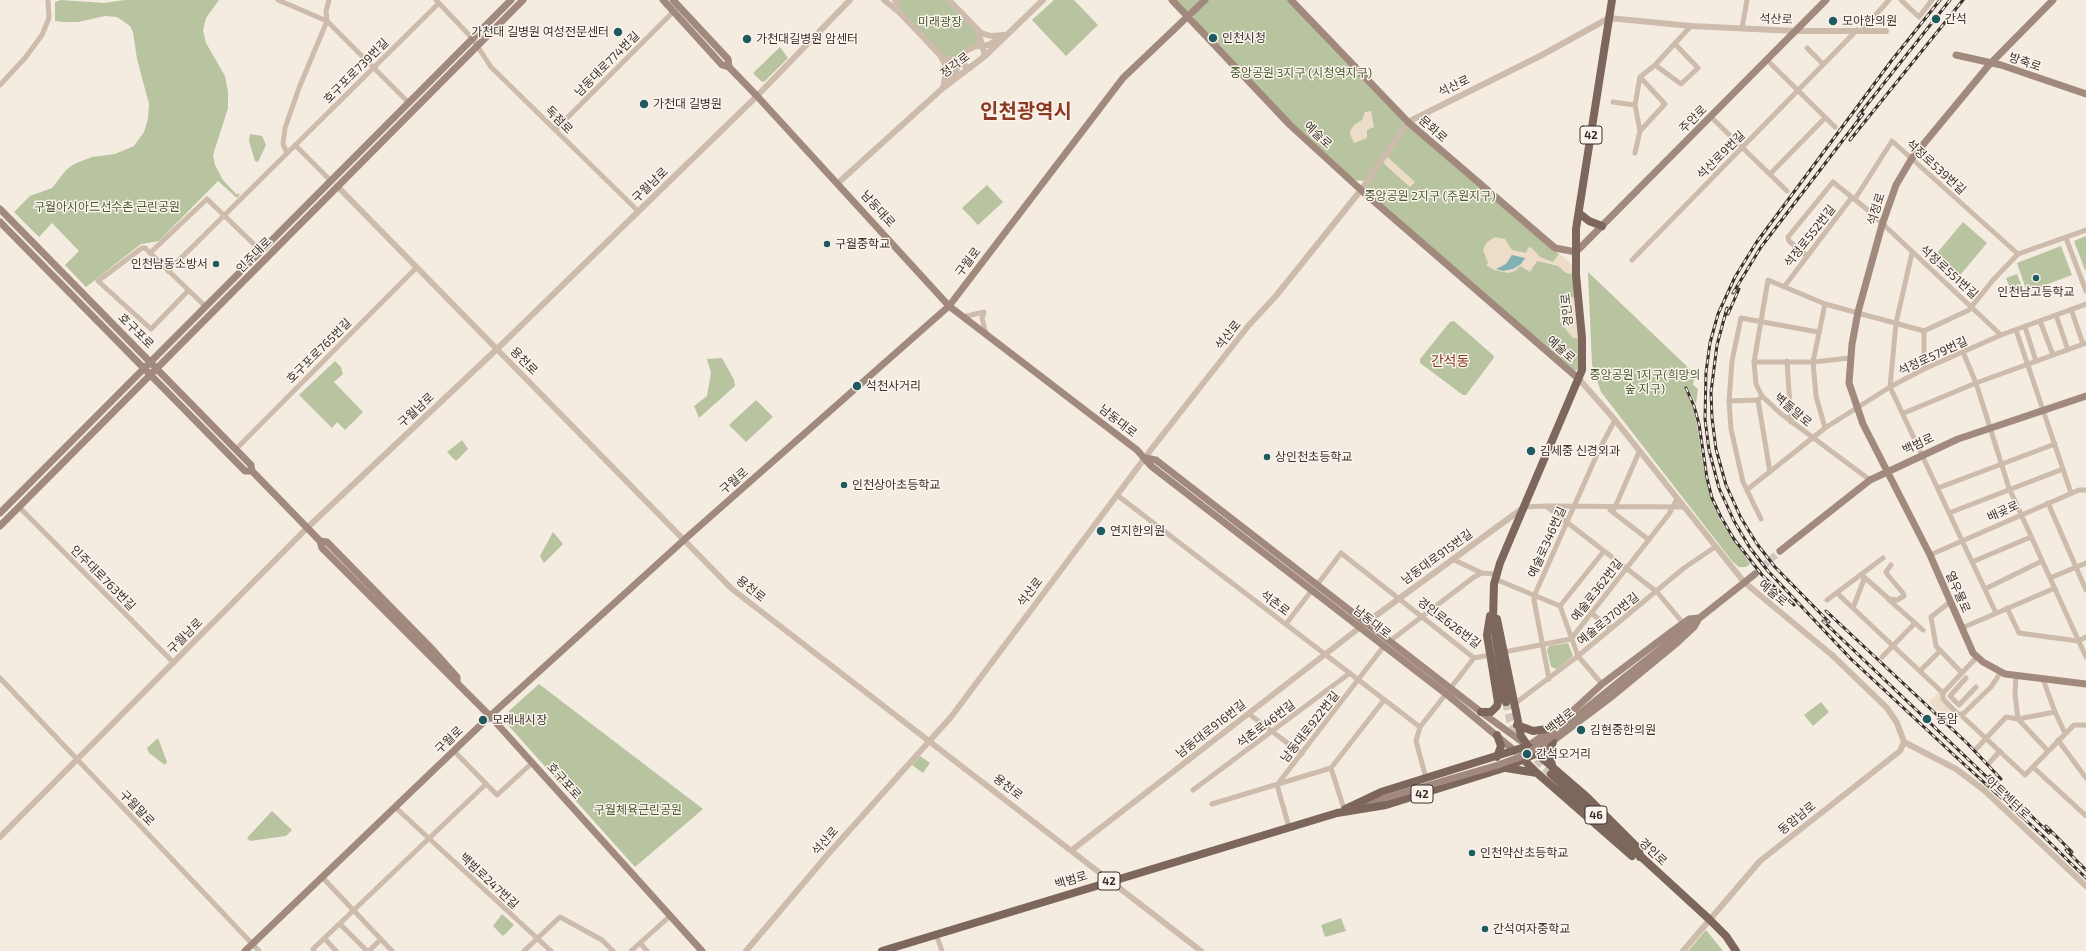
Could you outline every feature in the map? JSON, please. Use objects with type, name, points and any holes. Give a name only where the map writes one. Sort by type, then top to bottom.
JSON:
[{"type":"main road","name":"인주대로","points":[[154,366],[206,307],[511,0]]},
{"type":"main road","name":"인주대로","points":[[0,526],[148,372],[338,187],[523,0]]},
{"type":"main road","name":"남동대로","points":[[663,0],[722,65],[729,67],[757,96],[949,306],[1145,458],[1156,460],[1314,587],[1364,625],[1384,646],[1448,691],[1515,751],[1524,760],[1533,773],[1551,772]]},
{"type":"main road","name":"남동대로","points":[[673,0],[728,59],[729,67]]},
{"type":"main road","name":"예술로","points":[[1172,0],[1283,118],[1361,190],[1579,379]]},
{"type":"main road","name":"구월로","points":[[245,951],[490,716],[685,539],[949,306],[1123,78],[1205,0]]},
{"type":"main road","name":"문화로","points":[[1291,0],[1408,122],[1555,248],[1576,252]]},
{"type":"main road","name":"경인로","points":[[1528,746],[1521,736],[1507,702],[1490,655],[1487,635],[1496,576],[1579,379],[1584,363],[1576,275],[1579,213],[1612,0]]},
{"type":"main road","name":"주안로","points":[[1576,252],[1826,0]]},
{"type":"main road","name":"석정로","points":[[1888,471],[1863,424],[1849,383],[1850,358],[1858,312],[1882,225],[1896,185],[1912,158],[1991,63],[2053,0]]},
{"type":"main road","name":"방축로","points":[[1956,55],[1991,63],[2086,94]]},
{"type":"main road","name":"호구포로","points":[[0,209],[236,449],[251,465],[252,471],[308,527],[320,541],[322,548],[453,681],[457,681],[702,951]]},
{"type":"main road","points":[[1579,213],[1589,222],[1602,226]]},
{"type":"main road","name":"호구포로","points":[[0,222],[245,471],[252,471]]},
{"type":"main road","name":"인주대로","points":[[0,514],[148,372]]},
{"type":"main road","name":"백범로","points":[[1780,551],[1870,480],[1922,454],[1989,428],[2086,396]]},
{"type":"main road","name":"열우물로","points":[[1888,471],[1930,555],[1973,653],[2000,672],[2086,684]]},
{"type":"main road","name":"백범로","points":[[882,951],[1341,811],[1498,765],[1520,757],[1540,744],[1755,574]]},
{"type":"main road","name":"경인로","points":[[1492,603],[1504,652],[1507,702]]},
{"type":"main road","name":"경인로","points":[[1492,603],[1495,643],[1507,702]]},
{"type":"main road","name":"백범로","points":[[1341,811],[1381,792],[1497,757],[1528,746],[1554,728],[1602,684],[1683,623],[1689,619],[1699,618]]},
{"type":"main road","name":"백범로","points":[[1341,811],[1386,805],[1504,768],[1537,753],[1689,633],[1699,618]]},
{"type":"main road","points":[[1364,625],[1390,641],[1448,691],[1481,712],[1537,753],[1551,772]]},
{"type":"main road","points":[[1481,712],[1494,710],[1507,702]]},
{"type":"main road","points":[[1517,725],[1533,731],[1554,728]]},
{"type":"main road","points":[[1497,735],[1501,746],[1497,757]]},
{"type":"main road","points":[[1551,772],[1549,753],[1552,742]]},
{"type":"main road","points":[[1504,768],[1533,773]]},
{"type":"main road","name":"경인로","points":[[1551,772],[1640,857],[1709,919],[1726,936],[1736,951]]},
{"type":"street","points":[[0,85],[25,58],[42,35],[49,18],[50,5],[48,0]]},
{"type":"street","points":[[278,0],[327,21],[409,103]]},
{"type":"street","points":[[287,152],[283,144],[285,128],[327,21],[326,11],[329,0]]},
{"type":"street","name":"구월남로","points":[[0,837],[308,527],[497,349],[757,96],[850,0]]},
{"type":"street","points":[[884,0],[900,13],[940,55],[959,65],[970,68]]},
{"type":"street","points":[[895,0],[900,13]]},
{"type":"street","points":[[949,0],[977,29],[986,36],[1006,35]]},
{"type":"street","name":"정각로","points":[[943,88],[985,56],[1043,0]]},
{"type":"street","points":[[1742,28],[1747,0]]},
{"type":"street","name":"석산로9번길","points":[[1632,260],[1823,64],[1859,31],[1889,0]]},
{"type":"street","points":[[1901,0],[1919,17],[1932,0]]},
{"type":"street","name":"독점로","points":[[437,2],[472,38],[476,47],[491,67],[638,211]]},
{"type":"street","name":"호구포로739번길","points":[[168,271],[374,67],[437,2]]},
{"type":"street","name":"남동대로774번길","points":[[555,130],[673,12]]},
{"type":"street","name":"석산로","points":[[746,951],[951,717],[1145,458],[1245,330],[1275,297],[1361,190],[1408,122],[1542,55],[1609,18],[1691,26],[1796,31],[1886,31]]},
{"type":"street","points":[[1635,153],[1640,130],[1635,105],[1640,77],[1655,65],[1691,26]]},
{"type":"street","points":[[977,29],[985,56]]},
{"type":"street","name":"정각로","points":[[943,88],[959,65],[967,50],[977,46],[983,46],[1006,35]]},
{"type":"street","points":[[1655,65],[1681,84],[1698,68],[1675,44]]},
{"type":"street","points":[[1807,48],[1823,64]]},
{"type":"street","points":[[838,183],[943,88],[946,68],[940,55]]},
{"type":"street","points":[[1767,60],[1835,127]]},
{"type":"street","points":[[1640,77],[1665,104],[1640,130]]},
{"type":"street","points":[[1613,102],[1635,105]]},
{"type":"street","points":[[1711,117],[1788,191]]},
{"type":"street","points":[[1770,174],[1826,118]]},
{"type":"street","name":"석정로539번길","points":[[1854,198],[1892,141],[2018,254]]},
{"type":"street","points":[[295,145],[331,180]]},
{"type":"street","name":"석정로552번길","points":[[1807,256],[1789,241],[1788,237],[1833,182],[1854,198],[1882,225]]},
{"type":"street","name":"용천로","points":[[338,187],[685,539],[732,589],[930,740],[1201,951]]},
{"type":"street","name":"석정로552번길","points":[[1784,287],[1854,198]]},
{"type":"street","points":[[150,253],[207,199],[261,251]]},
{"type":"street","name":"석정로551번길","points":[[1882,225],[2002,335]]},
{"type":"street","points":[[1784,287],[1825,304],[1924,330],[1969,310],[1993,280],[2018,254],[2086,230]]},
{"type":"street","points":[[2066,238],[2086,291]]},
{"type":"street","points":[[188,291],[151,329],[98,281],[142,248],[145,248],[206,307]]},
{"type":"street","points":[[1912,253],[1896,323],[1890,387],[1904,413],[1996,613]]},
{"type":"street","name":"호구포로765번길","points":[[236,449],[416,267]]},
{"type":"street","name":"벽돌말로","points":[[1784,287],[1768,280],[1759,322],[1754,362],[1756,384],[1760,398],[1870,480]]},
{"type":"street","points":[[1825,304],[1813,362],[1816,396],[1825,428]]},
{"type":"street","name":"석정로579번길","points":[[1748,489],[1825,428],[1890,387],[1924,369],[2002,335],[2086,304]]},
{"type":"street","points":[[1904,413],[1976,383],[2085,344],[2071,309]]},
{"type":"street","points":[[963,317],[984,312],[982,318],[986,334]]},
{"type":"street","points":[[2056,315],[2068,350]]},
{"type":"street","points":[[1761,519],[1744,482],[1736,454],[1731,428],[1729,401],[1732,361],[1741,318],[1818,332]]},
{"type":"street","points":[[2040,321],[2053,355]]},
{"type":"street","points":[[2021,328],[2036,361]]},
{"type":"street","points":[[2021,328],[2028,364],[2042,410],[2072,493]]},
{"type":"street","points":[[1924,330],[1924,369]]},
{"type":"street","points":[[1964,352],[1976,383],[2000,464],[2009,488],[2086,657]]},
{"type":"street","points":[[1754,362],[1813,362],[1850,358]]},
{"type":"street","points":[[1787,361],[1791,422]]},
{"type":"street","name":"예술로","points":[[1579,379],[1615,420],[1744,582],[1832,655],[1887,708],[1897,723],[1904,742]]},
{"type":"street","points":[[1729,401],[1760,398],[1770,472]]},
{"type":"street","name":"예술로346번길","points":[[1550,679],[1535,596],[1573,507],[1599,450],[1615,420]]},
{"type":"street","points":[[1938,488],[2026,453],[2055,444]]},
{"type":"street","points":[[1614,509],[1639,452]]},
{"type":"street","points":[[1949,513],[2009,488],[2063,469]]},
{"type":"street","name":"배곶로","points":[[1930,555],[2020,514],[2079,490],[2086,490]]},
{"type":"street","name":"석촌로","points":[[1117,495],[1420,727]]},
{"type":"street","name":"예술로362번길","points":[[1504,652],[1571,639],[1649,540],[1677,499]]},
{"type":"street","points":[[2048,503],[2086,590]]},
{"type":"street","points":[[1546,506],[1657,592],[1683,623]]},
{"type":"street","name":"인주대로763번길","points":[[18,507],[174,663]]},
{"type":"street","points":[[1524,507],[1607,507],[1614,509],[1684,507]]},
{"type":"street","name":"남동대로915번길","points":[[1364,625],[1524,507]]},
{"type":"street","points":[[1614,509],[1649,540]]},
{"type":"street","points":[[1972,562],[2031,537]]},
{"type":"street","name":"예술로370번길","points":[[1507,702],[1550,679],[1657,592],[1684,568],[1715,547]]},
{"type":"street","points":[[1560,606],[1604,551]]},
{"type":"street","name":"경인로626번길","points":[[1314,587],[1342,553],[1474,658],[1490,655]]},
{"type":"street","points":[[1827,600],[1863,576],[1883,558]]},
{"type":"street","points":[[1452,559],[1482,573],[1496,576],[1535,596],[1560,606],[1578,656],[1602,684]]},
{"type":"street","points":[[1985,589],[2042,561]]},
{"type":"street","points":[[2050,578],[2086,563]]},
{"type":"street","points":[[1889,599],[1897,600],[1904,596],[1901,588],[1887,574],[1891,565]]},
{"type":"street","points":[[1390,641],[1474,577],[1482,573]]},
{"type":"street","points":[[1863,576],[1923,630]]},
{"type":"street","points":[[1853,608],[1863,576]]},
{"type":"street","points":[[1286,624],[1314,587]]},
{"type":"street","points":[[1962,628],[2055,588]]},
{"type":"street","points":[[1837,593],[1943,693]]},
{"type":"street","points":[[1950,602],[1931,617],[1936,646],[1962,673]]},
{"type":"street","points":[[2007,608],[2019,633],[2078,641],[2086,637]]},
{"type":"street","points":[[1591,613],[1611,628]]},
{"type":"street","points":[[1882,657],[1915,623]]},
{"type":"street","name":"남동대로916번길","points":[[1072,850],[1364,625]]},
{"type":"street","name":"남동대로922번길","points":[[1277,785],[1384,646]]},
{"type":"street","points":[[1920,671],[1940,651]]},
{"type":"street","points":[[1977,657],[1943,693],[1943,699],[1958,714],[1963,714],[1991,687],[2000,672]]},
{"type":"street","points":[[1426,778],[1416,741],[1420,727],[1474,658]]},
{"type":"street","name":"석촌로46번길","points":[[1194,790],[1350,673]]},
{"type":"street","points":[[2016,675],[2014,694],[2018,718],[2048,751]]},
{"type":"street","name":"구월말로","points":[[0,678],[259,951]]},
{"type":"street","points":[[1957,678],[1958,687]]},
{"type":"street","points":[[1966,678],[1950,696],[1959,705],[1961,704],[1967,710]]},
{"type":"street","points":[[2043,679],[2055,712],[2065,733]]},
{"type":"street","points":[[1961,704],[1976,687]]},
{"type":"street","points":[[1212,804],[1331,768],[1384,700]]},
{"type":"street","points":[[1976,749],[2006,717],[2018,718],[2055,712]]},
{"type":"street","points":[[1249,714],[1302,754]]},
{"type":"street","points":[[1963,717],[2025,775],[2074,725],[2086,725]]},
{"type":"street","points":[[2058,740],[2086,778]]},
{"type":"street","name":"아트센터로","points":[[1904,742],[1956,769],[1984,790],[2086,886]]},
{"type":"street","name":"동암남로","points":[[1683,951],[1760,861],[1900,751],[1904,742]]},
{"type":"street","points":[[454,751],[497,795],[532,763]]},
{"type":"street","points":[[1990,762],[2000,751]]},
{"type":"street","points":[[2033,767],[2086,816]]},
{"type":"street","points":[[1331,768],[1341,811]]},
{"type":"street","points":[[313,950],[486,784]]},
{"type":"street","points":[[1277,785],[1289,827]]},
{"type":"street","name":"백범로247번길","points":[[395,807],[550,951]]},
{"type":"street","points":[[322,877],[392,951]]},
{"type":"street","points":[[631,951],[670,916]]},
{"type":"street","points":[[524,951],[560,917],[602,940],[613,951]]},
{"type":"street","points":[[340,924],[368,951],[381,939]]},
{"type":"street","points":[[936,934],[942,951]]},
{"type":"street","points":[[325,938],[336,951]]},
{"type":"street","points":[[640,943],[647,951]]},
{"type":"green space","name":"구월아시아드선수촌 근린공원","points":[[61,0],[104,3],[125,0],[219,0],[206,18],[203,30],[206,43],[225,76],[228,92],[228,108],[213,155],[215,165],[223,180],[236,194],[240,194],[237,198],[218,181],[159,241],[141,244],[86,287],[65,265],[79,251],[52,223],[39,237],[14,212],[30,196],[52,188],[66,170],[74,164],[92,157],[115,154],[134,146],[144,132],[148,119],[149,104],[137,59],[133,32],[130,26],[117,17],[105,16],[78,22],[55,21],[55,2]]},
{"type":"green space","name":"미래광장","points":[[898,0],[949,0],[977,29],[983,46],[967,50],[959,65],[940,55],[900,13]]},
{"type":"green space","points":[[1054,0],[1074,0],[1098,25],[1066,56],[1032,20]]},
{"type":"green space","points":[[1172,0],[1291,0],[1401,114],[1404,128],[1412,125],[1576,269],[1579,369],[1573,371],[1366,194],[1367,181],[1350,180],[1290,125],[1193,23],[1194,11],[1187,17]]},
{"type":"green space","points":[[780,47],[788,58],[765,81],[762,82],[753,73]]},
{"type":"green space","points":[[250,134],[262,136],[266,145],[258,162],[255,161],[249,141]]},
{"type":"green space","points":[[987,185],[1003,202],[978,225],[962,208]]},
{"type":"green space","points":[[1963,222],[1987,243],[1956,280],[1932,259]]},
{"type":"green space","points":[[2086,236],[2086,269],[2085,270],[2074,241]]},
{"type":"green space","points":[[2061,246],[2072,275],[2027,292],[2017,263]]},
{"type":"green space","name":"중앙공원 1지구(희망의 숲 지구)","points":[[1588,272],[1695,374],[1693,385],[1698,389],[1696,404],[1687,387],[1685,389],[1693,408],[1703,465],[1711,498],[1720,520],[1750,564],[1746,567],[1739,567],[1732,561],[1601,392],[1592,365]]},
{"type":"green space","points":[[2017,274],[2024,291],[2013,295],[2006,278]]},
{"type":"green space","points":[[1454,321],[1494,356],[1466,395],[1463,395],[1420,363],[1420,359],[1450,322]]},
{"type":"green space","points":[[722,358],[734,380],[735,386],[699,418],[694,406],[707,396],[711,373],[707,359]]},
{"type":"green space","points":[[335,361],[341,367],[343,374],[334,382],[363,412],[345,430],[337,422],[332,428],[299,395]]},
{"type":"green space","points":[[756,400],[773,417],[746,442],[729,425]]},
{"type":"green space","points":[[462,440],[468,449],[456,461],[447,452]]},
{"type":"green space","points":[[553,532],[563,544],[544,563],[540,556]]},
{"type":"green space","points":[[1568,643],[1573,656],[1557,669],[1551,667],[1547,650],[1549,646]]},
{"type":"green space","name":"구월체육근린공원","points":[[539,684],[703,809],[635,867],[507,724],[509,711]]},
{"type":"green space","points":[[1821,702],[1829,712],[1813,726],[1804,715]]},
{"type":"green space","points":[[158,738],[167,762],[165,765],[149,753],[147,748]]},
{"type":"green space","points":[[920,756],[930,763],[923,773],[912,765]]},
{"type":"green space","points":[[272,811],[292,830],[286,836],[250,841],[247,838]]},
{"type":"green space","points":[[502,914],[514,925],[503,936],[493,926]]},
{"type":"green space","points":[[1341,918],[1346,931],[1325,937],[1321,925]]},
{"type":"green space","points":[[1706,930],[1723,951],[1688,951]]},
{"type":"shaded area","points":[[1371,111],[1374,127],[1367,130],[1367,138],[1354,143],[1350,131],[1354,125],[1362,120],[1365,112]]},
{"type":"shaded area","points":[[1385,155],[1415,182],[1410,187],[1381,161]]},
{"type":"shaded area","points":[[1495,237],[1505,239],[1512,250],[1526,253],[1528,248],[1531,247],[1540,257],[1553,262],[1559,254],[1576,269],[1576,275],[1566,273],[1558,266],[1537,261],[1530,272],[1520,266],[1515,271],[1508,273],[1494,270],[1486,265],[1488,263],[1483,250],[1487,242]]},
{"type":"shaded area","points":[[1570,297],[1578,298],[1582,338],[1573,338],[1560,322],[1560,309]]},
{"type":"shaded area","points":[[1939,692],[1957,716],[1952,725],[1929,702]]},
{"type":"water","points":[[1512,255],[1525,258],[1521,264],[1513,269],[1503,271],[1496,269],[1506,264]]},
{"type":"tunnel","points":[[1755,574],[1780,551]]},
{"type":"tunnel","points":[[1506,702],[1510,720],[1520,741]]},
{"type":"tunnel","points":[[1528,751],[1551,774]]},
{"type":"railway","points":[[1940,0],[1892,60],[1756,243],[1735,277],[1718,314],[1710,343],[1706,372],[1705,419],[1709,450],[1719,488],[1734,521],[1750,548],[1768,571],[1851,659],[2042,835],[2086,878]]},
{"type":"railway","points":[[1858,116],[1950,0]]},
{"type":"railway","points":[[1850,140],[1963,0]]},
{"type":"railway","points":[[1733,293],[1761,247],[1863,114]]},
{"type":"railway","points":[[1728,314],[1739,289]]},
{"type":"railway","points":[[1727,308],[1717,345],[1711,392],[1712,418],[1716,449],[1726,485],[1741,518],[1757,544],[1775,567],[1829,622]]},
{"type":"railway","points":[[1686,388],[1694,406],[1699,424],[1707,478],[1712,498],[1721,517],[1734,539],[1762,575],[1794,605]]},
{"type":"railway","points":[[1826,611],[1967,743],[2001,779]]},
{"type":"railway","points":[[1823,621],[1992,782]]},
{"type":"railway","points":[[1990,776],[2049,833]]},
{"type":"railway","points":[[2046,826],[2072,852]]},
{"type":"railway","points":[[2066,850],[2086,870]]},
{"type":"place","name":"간석","points":[[1936,19]]},
{"type":"place","name":"모아한의원","points":[[1833,21]]},
{"type":"place","name":"가천대 길병원 여성전문센터","points":[[618,32]]},
{"type":"place","name":"인천시청","points":[[1213,38]]},
{"type":"place","name":"가천대길병원 암센터","points":[[747,39]]},
{"type":"place","name":"가천대 길병원","points":[[644,104]]},
{"type":"place","name":"구월중학교","points":[[827,244]]},
{"type":"place","name":"인천남동소방서","points":[[216,264]]},
{"type":"place","name":"인천남고등학교","points":[[2036,278]]},
{"type":"place","name":"석천사거리","points":[[857,386]]},
{"type":"place","name":"김세중 신경외과","points":[[1531,451]]},
{"type":"place","name":"상인천초등학교","points":[[1267,457]]},
{"type":"place","name":"인천상아초등학교","points":[[844,485]]},
{"type":"place","name":"연지한의원","points":[[1101,531]]},
{"type":"place","name":"동암","points":[[1927,719]]},
{"type":"place","name":"모래내시장","points":[[483,720]]},
{"type":"place","name":"김현중한의원","points":[[1581,730]]},
{"type":"place","name":"간석오거리","points":[[1527,754]]},
{"type":"place","name":"인천약산초등학교","points":[[1472,853]]},
{"type":"place","name":"간석여자중학교","points":[[1485,929]]},
{"type":"district","name":"인천광역시","points":[[1026,111]]},
{"type":"district","name":"간석동","points":[[1450,361]]},
{"type":"park label","name":"중앙공원 3지구 (시청역지구)","points":[[1301,73]]},
{"type":"park label","name":"중앙공원 2지구 (주원지구)","points":[[1430,196]]}]
